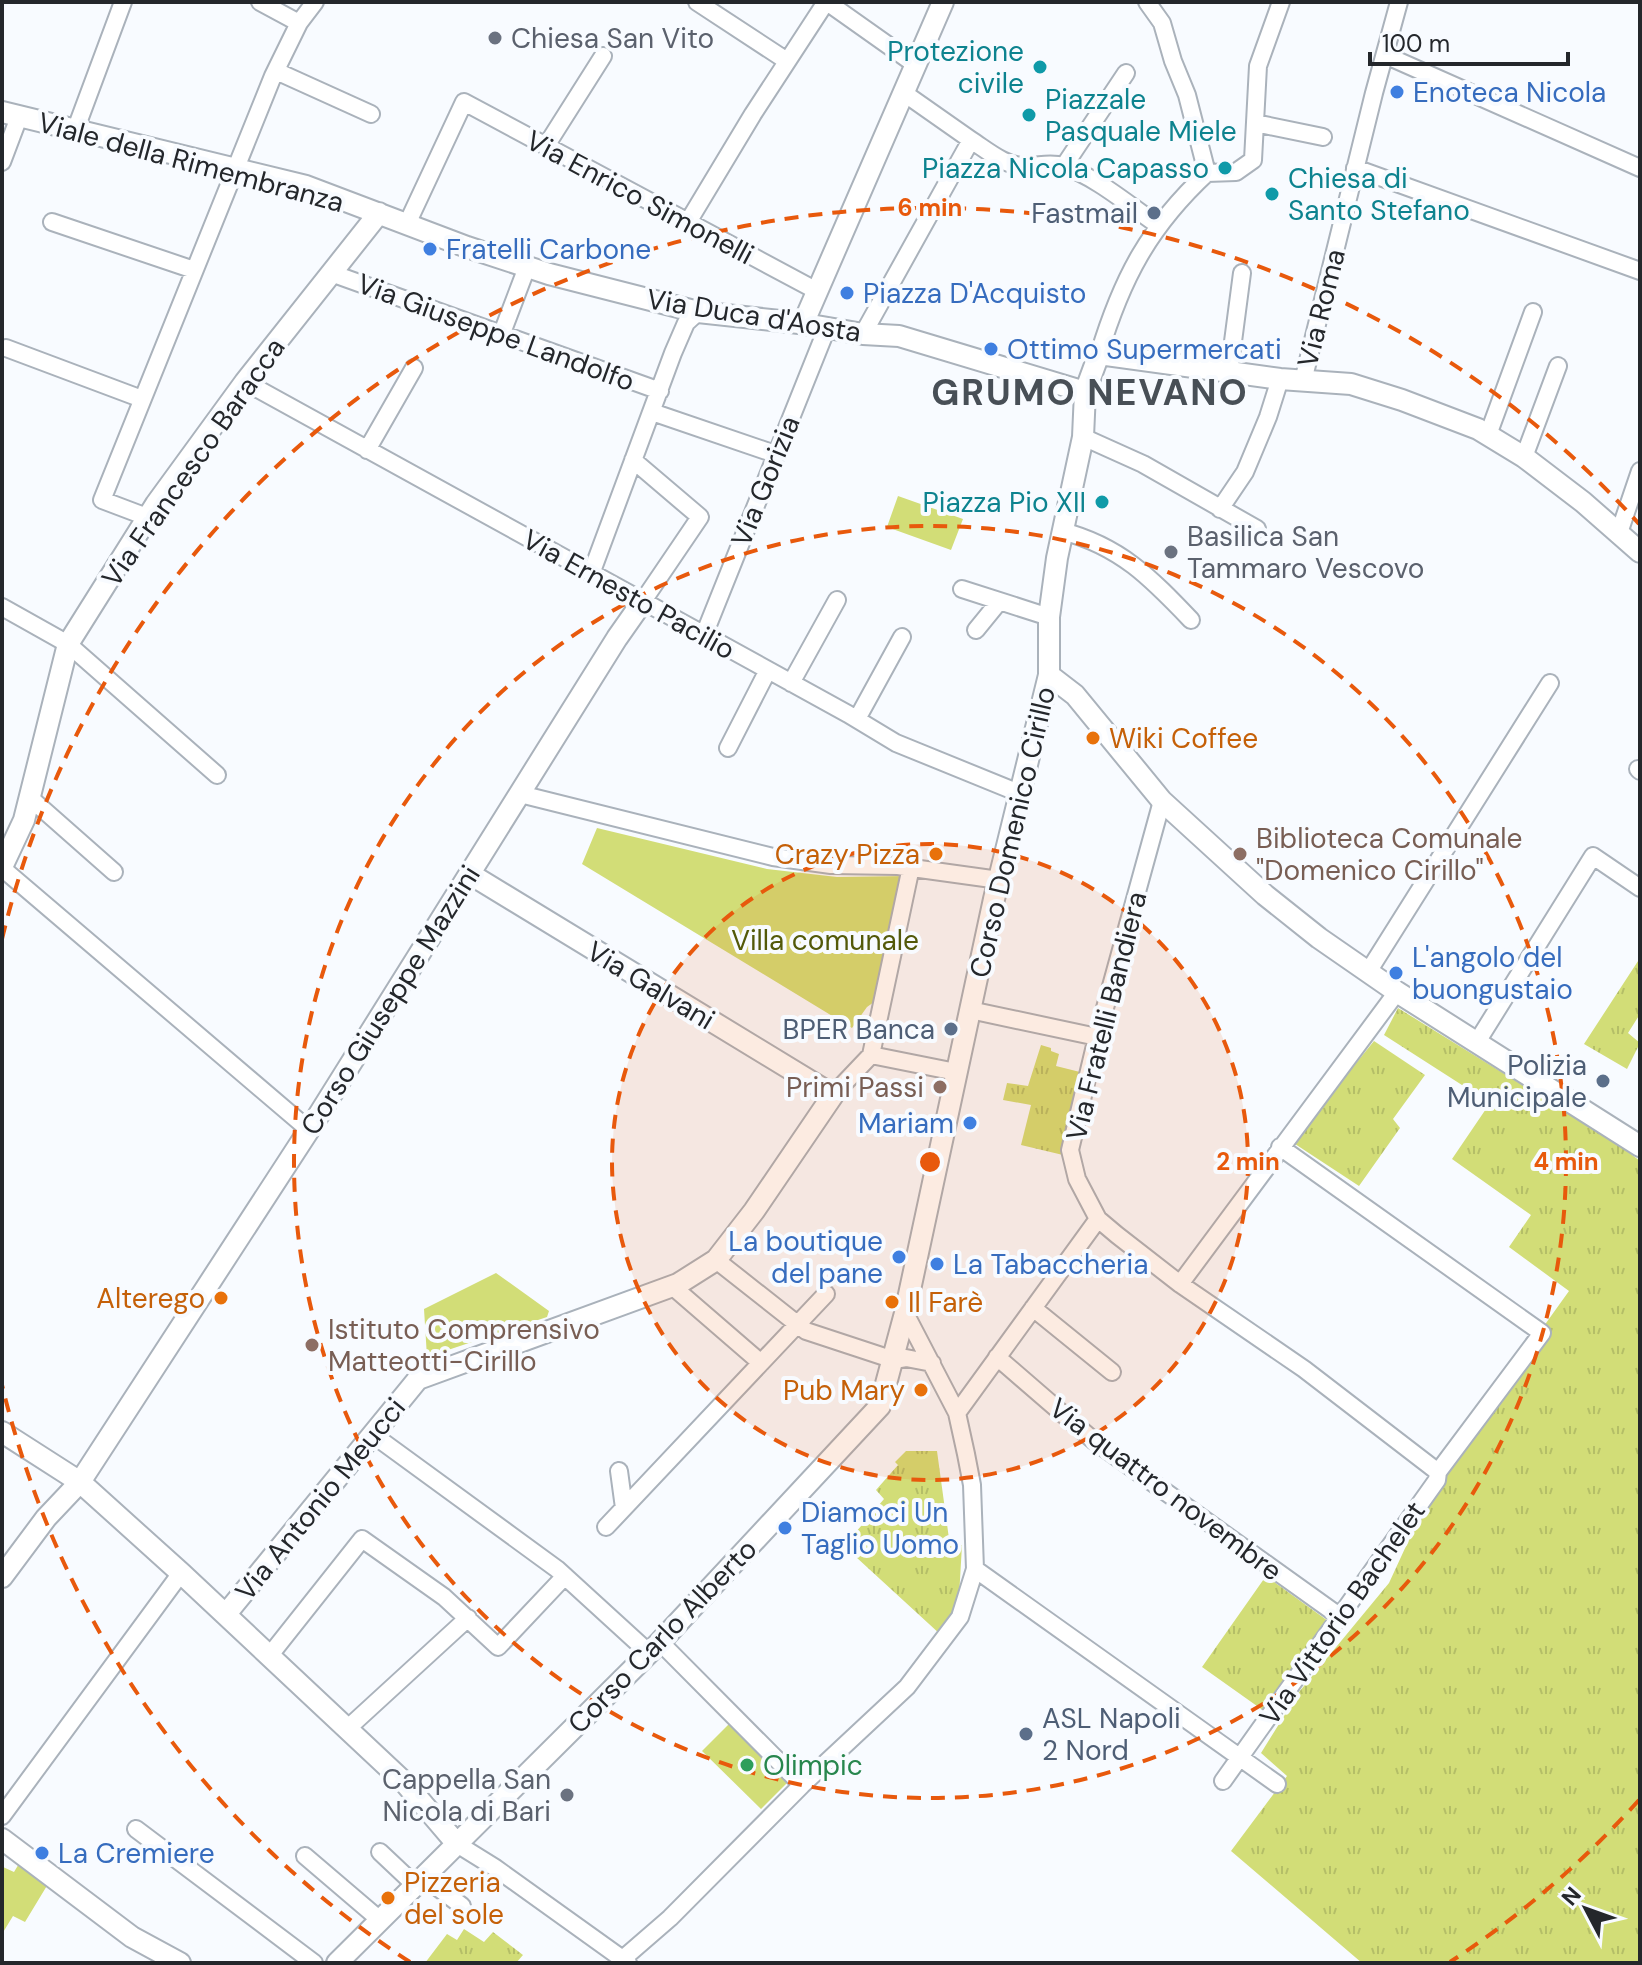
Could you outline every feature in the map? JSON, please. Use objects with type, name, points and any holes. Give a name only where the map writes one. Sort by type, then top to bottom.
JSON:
[{"type":"street","points":[[75,131],[123,2]]},
{"type":"street","points":[[260,2],[299,23]]},
{"type":"street","points":[[147,517],[102,500],[276,71],[299,23],[315,2]]},
{"type":"street","points":[[697,2],[787,61]]},
{"type":"street","points":[[688,222],[827,2],[916,65]]},
{"type":"street","points":[[803,324],[943,2]]},
{"type":"street","points":[[1147,2],[1162,23],[1187,95],[1207,173]]},
{"type":"street","points":[[1281,2],[1258,66],[1253,160],[1236,172],[1207,173],[1158,225],[1134,265],[1112,313],[1096,362],[1351,384],[1402,400],[1488,435],[1524,457],[1640,552]]},
{"type":"street","name":"Via Roma","points":[[1303,381],[1399,2]]},
{"type":"street","points":[[1385,55],[1640,168]]},
{"type":"street","points":[[546,146],[603,56]]},
{"type":"street","points":[[276,71],[371,114]]},
{"type":"street","points":[[1064,166],[1126,73]]},
{"type":"street","points":[[904,93],[1009,164],[1064,166],[1085,176],[1158,225]]},
{"type":"street","name":"Via Enrico Simonelli","points":[[407,224],[464,102],[817,291]]},
{"type":"street","points":[[2,162],[10,114]]},
{"type":"street","name":"Viale della Rimembranza","points":[[10,114],[306,186],[379,213]]},
{"type":"street","points":[[1255,123],[1323,137]]},
{"type":"street","points":[[863,334],[971,140]]},
{"type":"street","points":[[1355,168],[1640,271]]},
{"type":"street","name":"Via Duca d'Aosta","points":[[379,213],[527,267],[698,312],[899,336],[1084,400]]},
{"type":"street","name":"Via Francesco Baracca","points":[[2,868],[24,820],[68,644],[147,517],[245,382],[379,213]]},
{"type":"street","points":[[52,222],[194,270]]},
{"type":"street","points":[[502,333],[527,267]]},
{"type":"street","name":"Via Giuseppe Landolfo","points":[[331,273],[660,391]]},
{"type":"street","points":[[1229,372],[1242,273]]},
{"type":"street","points":[[591,574],[686,323],[698,312]]},
{"type":"street","points":[[1488,435],[1533,312]]},
{"type":"street","name":"Via Gorizia","points":[[704,635],[827,328]]},
{"type":"street","points":[[6,348],[142,399]]},
{"type":"street","name":"Corso Domenico Cirillo","points":[[905,1311],[999,880],[1049,675],[1049,617],[1062,531],[1083,437],[1084,400],[1096,362]]},
{"type":"street","points":[[1524,457],[1558,366]]},
{"type":"street","points":[[367,450],[414,368]]},
{"type":"street","points":[[1220,509],[1245,472],[1280,379]]},
{"type":"street","name":"Via Ernesto Pacilio","points":[[245,382],[896,743],[1019,793]]},
{"type":"street","points":[[652,412],[775,454]]},
{"type":"street","points":[[1083,437],[1143,464],[1257,529]]},
{"type":"street","name":"Corso Giuseppe Mazzini","points":[[2,1577],[46,1518],[80,1482],[308,1129],[617,638],[700,517],[633,460]]},
{"type":"street","points":[[1619,533],[1640,471]]},
{"type":"street","points":[[1062,531],[1091,539],[1126,558],[1191,620]]},
{"type":"street","points":[[962,589],[1049,617]]},
{"type":"street","points":[[791,683],[837,600]]},
{"type":"street","points":[[976,630],[998,603]]},
{"type":"street","points":[[2,607],[68,644],[217,775]]},
{"type":"street","points":[[857,719],[902,637]]},
{"type":"street","points":[[728,748],[768,670]]},
{"type":"street","points":[[1049,675],[1075,695],[1162,801],[1265,895],[1319,938],[1397,992],[1640,1146]]},
{"type":"street","points":[[1368,972],[1550,683]]},
{"type":"street","points":[[520,794],[773,857],[831,865],[911,867],[999,880]]},
{"type":"street","points":[[29,797],[114,872]]},
{"type":"street","name":"Via Fratelli Bandiera","points":[[1162,801],[1097,1037],[1070,1150],[1077,1179],[1098,1219],[1180,1284],[1304,1369],[1436,1470]]},
{"type":"street","points":[[1477,1042],[1593,856],[1640,888]]},
{"type":"street","points":[[911,867],[871,1055],[956,1072]]},
{"type":"street","points":[[2,868],[308,1129]]},
{"type":"street","name":"Via Galvani","points":[[470,874],[833,1095]]},
{"type":"street","points":[[1180,1284],[1397,992]]},
{"type":"street","points":[[970,1010],[1097,1037]]},
{"type":"street","name":"Via Antonio Meucci","points":[[226,1614],[418,1379],[672,1286],[716,1260],[754,1211],[833,1095],[871,1055]]},
{"type":"street","name":"Via Vittorio Bachelet","points":[[1223,1781],[1437,1480],[1436,1470],[1542,1333],[1280,1147]]},
{"type":"street","points":[[957,1413],[1098,1219]]},
{"type":"street","points":[[716,1260],[806,1331],[894,1360],[906,1358],[932,1363]]},
{"type":"street","points":[[672,1286],[761,1363]]},
{"type":"street","points":[[606,1527],[826,1294]]},
{"type":"street","points":[[1033,1308],[1112,1372]]},
{"type":"street","points":[[2,1432],[80,1482],[181,1573],[405,1783],[457,1844],[624,1961],[802,1785],[877,1716],[929,1661],[960,1617],[975,1569],[972,1485],[957,1413],[905,1311]]},
{"type":"street","name":"Corso Carlo Alberto","points":[[337,1963],[654,1647],[870,1419],[885,1393],[905,1311]]},
{"type":"street","name":"Via quattro novembre","points":[[997,1357],[1093,1440],[1339,1616]]},
{"type":"street","points":[[372,1434],[565,1576],[654,1647],[802,1785]]},
{"type":"street","points":[[619,1471],[624,1508]]},
{"type":"street","points":[[270,1655],[362,1539],[468,1618],[498,1647],[565,1576]]},
{"type":"street","points":[[975,1569],[1277,1784]]},
{"type":"street","points":[[2,1816],[181,1573]]},
{"type":"street","points":[[348,1728],[468,1618]]},
{"type":"street","points":[[136,1829],[314,1963]]},
{"type":"street","points":[[2,1839],[132,1937],[180,1963]]},
{"type":"street","points":[[380,1852],[462,1906]]},
{"type":"street","points":[[305,1856],[380,1920]]},
{"type":"green space","points":[[898,496],[963,519],[951,550],[887,527]]},
{"type":"green space","name":"Villa comunale","points":[[597,828],[767,869],[837,877],[908,876],[874,1002],[852,1028],[582,864]]},
{"type":"green space","points":[[1640,958],[1640,1014],[1628,1033],[1640,1043],[1627,1069],[1584,1044]]},
{"type":"green space","points":[[1398,1008],[1640,1161],[1640,1963],[1362,1963],[1231,1851],[1287,1776],[1261,1753],[1299,1692],[1389,1583],[1442,1468],[1569,1291],[1509,1247],[1531,1215],[1452,1159],[1490,1103],[1384,1035]]},
{"type":"green space","points":[[1374,1041],[1425,1075],[1393,1119],[1400,1128],[1359,1186],[1292,1142]]},
{"type":"green space","points":[[1041,1045],[1059,1054],[1056,1066],[1084,1073],[1072,1103],[1063,1155],[1021,1145],[1031,1105],[1003,1100],[1007,1083],[1028,1086]]},
{"type":"green space","points":[[496,1273],[549,1311],[547,1317],[427,1357],[424,1309]]},
{"type":"green space","points":[[906,1451],[937,1451],[950,1546],[962,1545],[959,1597],[941,1635],[844,1546],[884,1499],[876,1490]]},
{"type":"green space","points":[[1266,1576],[1328,1621],[1264,1711],[1202,1667]]},
{"type":"green space","name":"Olimpic","points":[[733,1720],[792,1778],[761,1809],[702,1751]]},
{"type":"green space","points":[[20,1862],[48,1884],[25,1922],[13,1916],[2,1934],[2,1869],[14,1872]]},
{"type":"green space","points":[[464,1929],[484,1942],[493,1932],[523,1955],[516,1963],[425,1963],[447,1934],[457,1940]]},
{"type":"place","name":"Chiesa San Vito","points":[[495,38]]},
{"type":"place","name":"Protezione civile","points":[[1040,67]]},
{"type":"place","name":"Enoteca Nicola","points":[[1397,92]]},
{"type":"place","name":"Piazzale Pasquale Miele","points":[[1029,115]]},
{"type":"place","name":"Piazza Nicola Capasso","points":[[1225,168]]},
{"type":"place","name":"Chiesa di Santo Stefano","points":[[1272,194]]},
{"type":"place","name":"Fastmail","points":[[1154,213]]},
{"type":"place","name":"Fratelli Carbone","points":[[430,249]]},
{"type":"place","name":"Piazza D'Acquisto","points":[[847,293]]},
{"type":"place","name":"Ottimo Supermercati","points":[[991,349]]},
{"type":"place","name":"Piazza Pio XII","points":[[1102,502]]},
{"type":"place","name":"Basilica San Tammaro Vescovo","points":[[1171,552]]},
{"type":"place","name":"Wiki Coffee","points":[[1093,738]]},
{"type":"place","name":"Crazy Pizza","points":[[936,854]]},
{"type":"place","name":"Biblioteca Comunale \"Domenico Cirillo\"","points":[[1240,854]]},
{"type":"place","name":"L'angolo del buongustaio","points":[[1396,973]]},
{"type":"place","name":"BPER Banca","points":[[951,1029]]},
{"type":"place","name":"Polizia Municipale","points":[[1603,1081]]},
{"type":"place","name":"Primi Passi","points":[[940,1087]]},
{"type":"place","name":"Mariam","points":[[970,1123]]},
{"type":"place","name":"La boutique del pane","points":[[899,1257]]},
{"type":"place","name":"La Tabaccheria","points":[[937,1264]]},
{"type":"place","name":"Alterego","points":[[221,1298]]},
{"type":"place","name":"Il Farè","points":[[892,1302]]},
{"type":"place","name":"Istituto Comprensivo Matteotti-Cirillo","points":[[312,1345]]},
{"type":"place","name":"Pub Mary","points":[[921,1390]]},
{"type":"place","name":"Diamoci Un Taglio Uomo","points":[[785,1528]]},
{"type":"place","name":"ASL Napoli 2 Nord","points":[[1026,1734]]},
{"type":"place","name":"Olimpic","points":[[747,1765]]},
{"type":"place","name":"Cappella San Nicola di Bari","points":[[567,1795]]},
{"type":"place","name":"La Cremiere","points":[[42,1853]]},
{"type":"place","name":"Pizzeria del sole","points":[[388,1898]]},
{"type":"district","name":"GRUMO NEVANO","points":[[1090,392]]}]
